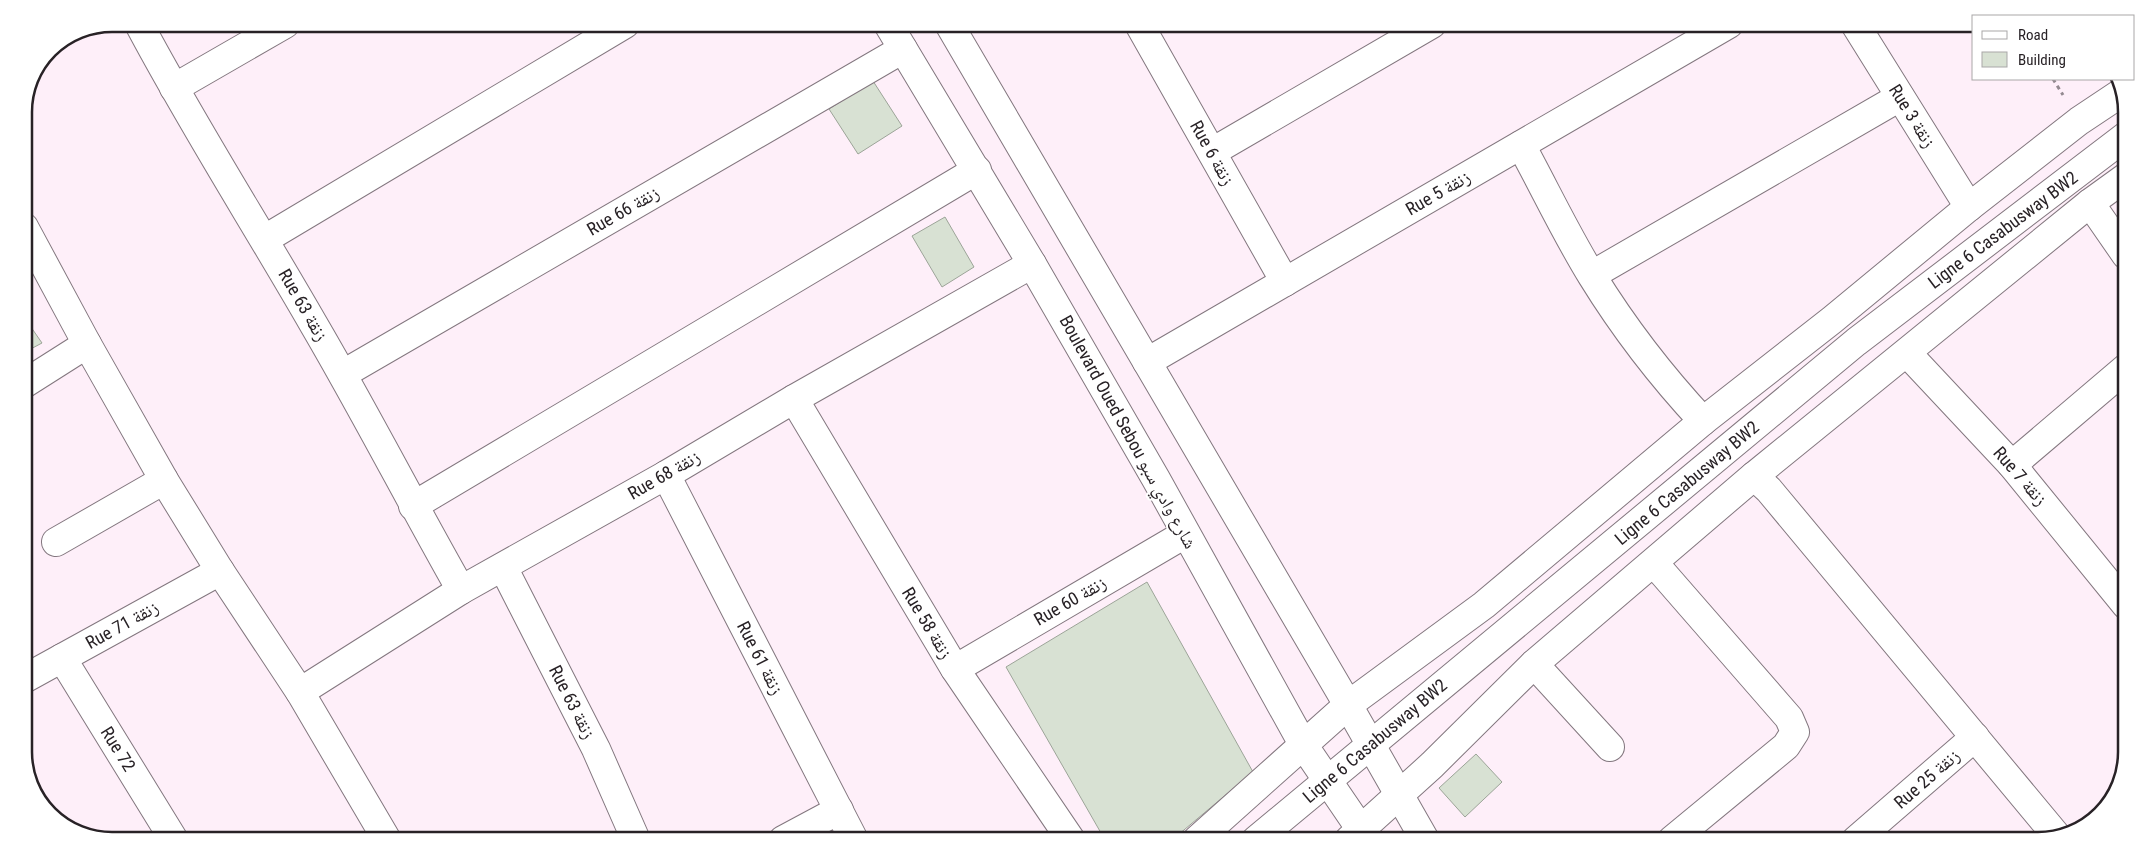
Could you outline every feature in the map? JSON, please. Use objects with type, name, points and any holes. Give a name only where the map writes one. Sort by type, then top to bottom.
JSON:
[{"type":"street","name":"Rue 63 زنقة","points":[[142,32],[343,374],[413,506],[461,590]]},
{"type":"street","points":[[174,88],[270,32]]},
{"type":"street","points":[[265,240],[612,32]]},
{"type":"street","name":"Boulevard Oued Sebou شارع وادي سبو","points":[[893,32],[1032,264],[1304,746],[1332,787],[1358,832]]},
{"type":"street","points":[[954,32],[1420,832]]},
{"type":"street","name":"Rue 6 زنقة","points":[[1151,32],[1212,152],[1285,282]]},
{"type":"street","points":[[1212,152],[1418,32]]},
{"type":"street","name":"Rue 5 زنقة","points":[[1147,362],[1521,145],[1695,32]]},
{"type":"street","name":"Rue 3 زنقة","points":[[1861,32],[1969,207]]},
{"type":"street","name":"Rue 66 زنقة","points":[[343,374],[903,49]]},
{"type":"street","points":[[1206,832],[1348,706],[1484,605],[1703,421],[1832,320],[1969,207],[2079,121],[2116,96]]},
{"type":"street","points":[[1592,275],[1900,97]]},
{"type":"street","name":"Ligne 6 Casabusway BW2","points":[[1375,752],[1856,342],[2117,143]]},
{"type":"street","points":[[1521,145],[1592,275],[1636,341],[1677,394],[1703,421]]},
{"type":"street","name":"Ligne 6 Casabusway BW2","points":[[1267,832],[1332,787],[1862,356],[2117,164]]},
{"type":"street","points":[[413,506],[976,170]]},
{"type":"street","points":[[1364,832],[1534,664],[1754,476],[2090,203],[2117,183]]},
{"type":"street","points":[[2090,203],[2117,242]]},
{"type":"street","points":[[33,244],[164,480],[220,571],[300,692],[382,832]]},
{"type":"street","name":"Rue 68 زنقة","points":[[300,692],[461,590],[666,475],[794,399],[1032,264]]},
{"type":"street","points":[[33,378],[87,344]]},
{"type":"street","name":"Rue 7 زنقة","points":[[1907,353],[2012,465],[2118,595]]},
{"type":"street","points":[[2012,465],[2117,375]]},
{"type":"street","name":"Rue 58 زنقة","points":[[794,399],[954,668],[1065,832]]},
{"type":"street","name":"Rue 61 زنقة","points":[[666,475],[850,832]]},
{"type":"street","points":[[1754,476],[1768,490],[1975,737],[2044,831]]},
{"type":"street","points":[[56,542],[164,480]]},
{"type":"street","name":"Rue 60 زنقة","points":[[954,668],[1186,534]]},
{"type":"street","points":[[1654,563],[1790,718],[1795,732],[1786,746],[1687,832]]},
{"type":"street","name":"Rue 63 زنقة","points":[[503,567],[596,749],[632,832]]},
{"type":"street","name":"Rue 71 زنقة","points":[[33,674],[220,571]]},
{"type":"street","name":"Rue 72","points":[[62,658],[169,832]]},
{"type":"street","points":[[1534,664],[1610,747]]},
{"type":"street","name":"Rue 25 زنقة","points":[[1865,832],[1975,737]]},
{"type":"street","name":"Ligne 6 Casabusway BW2","points":[[1288,832],[1332,787]]},
{"type":"street","points":[[798,832],[839,810]]},
{"type":"building","points":[[873,81],[902,126],[858,154],[829,109]]},
{"type":"building","points":[[945,217],[974,267],[942,287],[912,236]]},
{"type":"building","points":[[33,330],[42,343],[33,348]]},
{"type":"building","points":[[1147,582],[1253,772],[1182,832],[1100,832],[1006,667]]},
{"type":"building","points":[[1476,754],[1502,782],[1465,817],[1439,788]]}]
